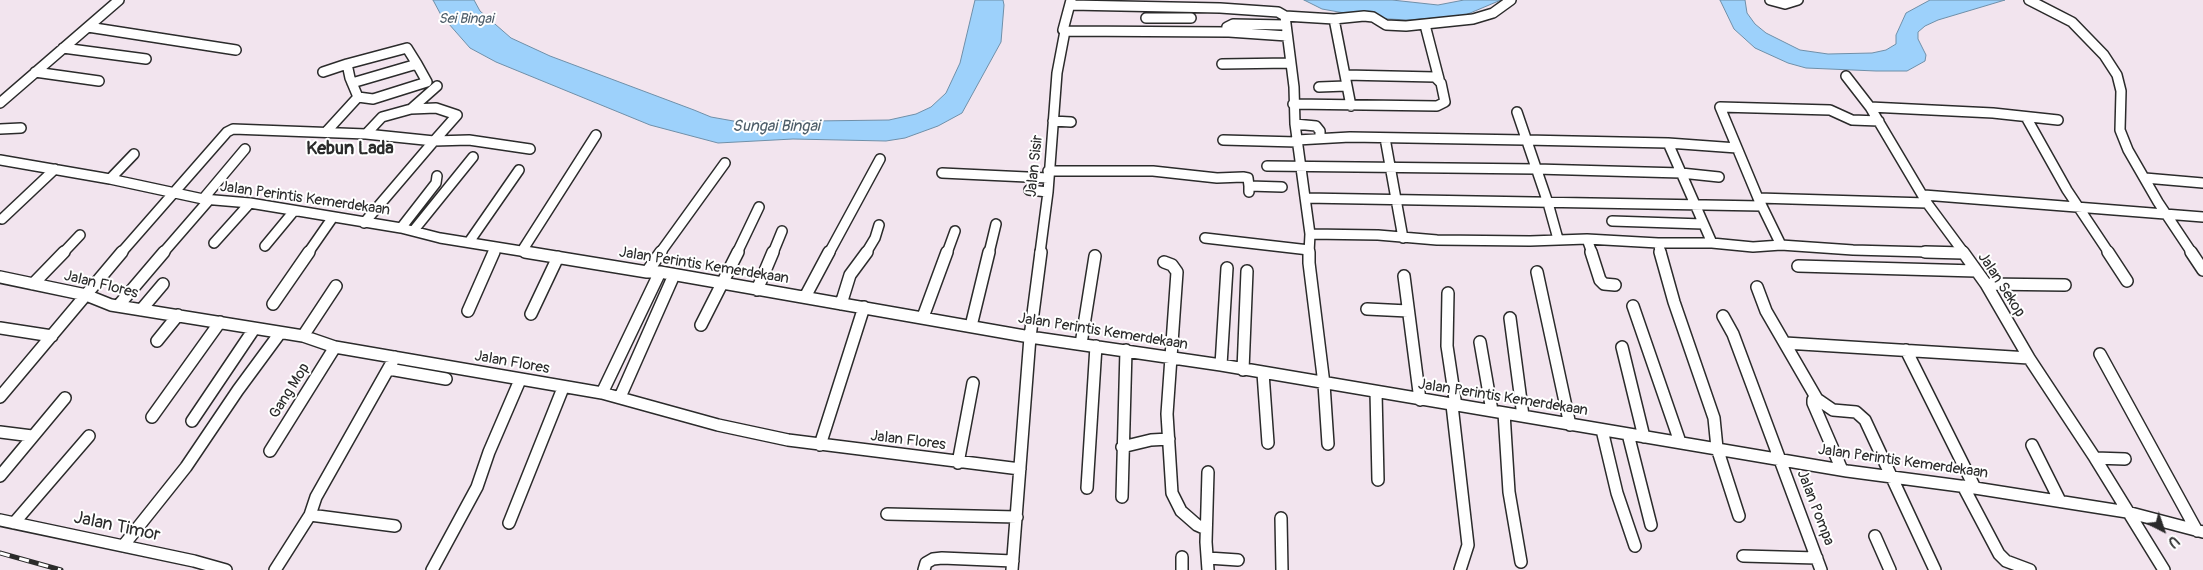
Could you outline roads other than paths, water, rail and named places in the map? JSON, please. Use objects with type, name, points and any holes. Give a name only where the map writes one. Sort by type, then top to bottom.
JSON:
[{"type":"street","points":[[0,103],[119,0]]},
{"type":"street","points":[[1229,32],[1227,27],[1233,24],[1364,16],[1373,17],[1386,26],[1425,25],[1473,19],[1493,13],[1511,0]]},
{"type":"street","points":[[1770,0],[1785,4],[1798,0]]},
{"type":"street","points":[[2029,0],[2072,22],[2104,55],[2116,75],[2121,91],[2122,135],[2128,150],[2203,270]]},
{"type":"street","points":[[1071,2],[1278,12],[1285,21],[1294,86],[1295,124],[1310,234],[1309,263],[1324,384],[1328,444]]},
{"type":"street","name":"Jalan Sisir","points":[[1012,565],[1030,337],[1048,192],[1057,73],[1065,31],[1063,30],[1071,2]]},
{"type":"street","points":[[1165,6],[1167,17]]},
{"type":"street","points":[[1146,18],[1191,18]]},
{"type":"street","points":[[1334,19],[1351,106]]},
{"type":"street","points":[[1293,104],[1440,106],[1445,102],[1425,25]]},
{"type":"street","points":[[88,28],[236,50]]},
{"type":"street","points":[[1065,31],[1229,32],[1287,36]]},
{"type":"street","points":[[64,48],[146,59]]},
{"type":"street","points":[[323,72],[407,48],[427,82],[373,99],[358,97]]},
{"type":"street","points":[[1222,64],[1290,63]]},
{"type":"street","points":[[348,64],[352,83],[358,97]]},
{"type":"street","points":[[352,83],[417,64]]},
{"type":"street","points":[[35,72],[99,81]]},
{"type":"street","points":[[1345,75],[1431,76],[1439,80]]},
{"type":"street","name":"Jalan Sekop","points":[[1846,76],[1870,107],[1888,140],[1925,198],[1986,284],[2029,358],[2096,458],[2127,512],[2164,570]]},
{"type":"street","points":[[411,109],[437,86]]},
{"type":"street","points":[[1319,87],[1346,86]]},
{"type":"street","points":[[326,132],[358,97]]},
{"type":"street","points":[[1781,245],[1760,202],[1720,107],[1830,110],[1852,120],[1879,121]]},
{"type":"street","points":[[1870,107],[1993,113],[2058,120]]},
{"type":"street","points":[[364,222],[457,115],[436,108],[411,109],[382,117],[366,134]]},
{"type":"street","points":[[1517,112],[1548,203],[1558,239]]},
{"type":"street","points":[[2026,117],[2078,207],[2127,281]]},
{"type":"street","points":[[1053,121],[1071,122]]},
{"type":"street","points":[[1,130],[18,124]]},
{"type":"street","points":[[1295,124],[1316,126],[1320,131],[1320,138]]},
{"type":"street","points":[[0,397],[172,194],[227,132],[233,129],[366,134],[434,141],[469,140],[530,149]]},
{"type":"street","points":[[522,251],[596,135]]},
{"type":"street","points":[[1223,140],[1297,141],[1320,138],[1385,138],[1525,140],[1668,143],[1737,148]]},
{"type":"street","points":[[1385,138],[1398,199],[1403,238]]},
{"type":"street","points":[[1668,143],[1712,243]]},
{"type":"street","points":[[118,306],[245,149]]},
{"type":"street","points":[[110,179],[134,154]]},
{"type":"street","points":[[414,230],[473,157]]},
{"type":"street","points":[[805,297],[880,159]]},
{"type":"street","name":"Jalan Perintis Kemerdekaan","points":[[0,161],[110,179],[172,194],[250,203],[414,230],[440,238],[647,272],[674,274],[757,290],[923,316],[1030,337],[1221,365],[1324,384],[1842,470],[1969,487],[2127,512],[2200,532]]},
{"type":"street","points":[[647,272],[725,162]]},
{"type":"street","points":[[1267,166],[1392,169],[1536,169],[1719,177]]},
{"type":"street","points":[[2,219],[55,169]]},
{"type":"street","points":[[470,242],[519,170]]},
{"type":"street","points":[[942,173],[1048,175],[1153,171],[1217,178],[1243,177],[1248,178],[1249,190],[1282,187]]},
{"type":"street","points":[[401,228],[436,183],[437,176]]},
{"type":"street","points":[[2145,178],[2203,183]]},
{"type":"street","points":[[1030,190],[1048,192]]},
{"type":"street","points":[[1305,198],[1694,204],[1925,198],[2203,217]]},
{"type":"street","points":[[214,243],[250,203]]},
{"type":"street","points":[[701,325],[760,207]]},
{"type":"street","points":[[265,246],[294,211]]},
{"type":"street","points":[[274,304],[333,217]]},
{"type":"street","points":[[1612,221],[1703,224]]},
{"type":"street","points":[[841,304],[850,275],[860,264],[875,238],[880,224]]},
{"type":"street","points":[[971,326],[996,224]]},
{"type":"street","points":[[757,290],[782,231]]},
{"type":"street","points":[[923,316],[955,231]]},
{"type":"street","points":[[1310,234],[1530,241],[1587,239],[1658,244],[1712,243],[1753,247],[1781,245],[1852,250],[1963,253]]},
{"type":"street","points":[[33,284],[80,235]]},
{"type":"street","points":[[1206,238],[1309,250]]},
{"type":"street","points":[[1587,239],[1600,280],[1604,284],[1615,285]]},
{"type":"street","points":[[1658,244],[1674,302],[1714,418],[1717,448],[1738,516]]},
{"type":"street","points":[[468,311],[496,247]]},
{"type":"street","points":[[1081,344],[1095,256]]},
{"type":"street","points":[[531,314],[558,257]]},
{"type":"street","points":[[1164,262],[1172,265],[1177,272],[1167,414],[1170,473],[1174,502],[1181,511],[1206,529]]},
{"type":"street","points":[[1798,266],[1976,271]]},
{"type":"street","points":[[1221,365],[1227,268]]},
{"type":"street","points":[[1242,370],[1247,271]]},
{"type":"street","points":[[602,393],[660,272]]},
{"type":"street","points":[[1537,272],[1570,425]]},
{"type":"street","points":[[620,397],[674,274]]},
{"type":"street","points":[[1404,276],[1420,400]]},
{"type":"street","name":"Jalan Flores","points":[[0,277],[86,295],[118,306],[303,336],[335,347],[563,388],[602,393],[718,425],[788,440],[1020,470]]},
{"type":"street","points":[[141,310],[163,284]]},
{"type":"street","points":[[1986,284],[2064,285]]},
{"type":"street","points":[[303,336],[336,286]]},
{"type":"street","points":[[1757,287],[1766,311],[1817,399],[1833,410],[1856,412],[1862,415],[1935,570]]},
{"type":"street","points":[[1448,293],[1447,346],[1468,545],[1460,570]]},
{"type":"street","points":[[1633,306],[1680,442]]},
{"type":"street","points":[[820,445],[864,308]]},
{"type":"street","points":[[1367,309],[1408,311]]},
{"type":"street","points":[[157,341],[178,315]]},
{"type":"street","name":"Jalan Pompa","points":[[1723,316],[1733,334],[1819,564]]},
{"type":"street","points":[[1510,318],[1523,416]]},
{"type":"street","points":[[152,417],[220,322]]},
{"type":"street","points":[[0,328],[52,336]]},
{"type":"street","points":[[192,421],[254,329]]},
{"type":"street","points":[[123,546],[186,467],[238,390],[280,333]]},
{"type":"street","points":[[1480,342],[1498,412],[1521,562]]},
{"type":"street","points":[[1785,343],[2029,358]]},
{"type":"street","points":[[1087,488],[1096,346]]},
{"type":"street","name":"Gang Mop","points":[[270,451],[335,347]]},
{"type":"street","points":[[1622,347],[1644,437]]},
{"type":"street","points":[[1122,497],[1126,350]]},
{"type":"street","points":[[1906,350],[1999,554],[2006,562],[2030,570]]},
{"type":"street","points":[[2100,354],[2200,532]]},
{"type":"street","points":[[275,570],[310,515],[316,497],[395,357]]},
{"type":"street","points":[[389,369],[446,379]]},
{"type":"street","points":[[1262,373],[1268,443]]},
{"type":"street","points":[[432,570],[477,487],[489,452],[520,380]]},
{"type":"street","points":[[958,463],[973,383]]},
{"type":"street","points":[[509,523],[563,388]]},
{"type":"street","points":[[1376,392],[1378,480]]},
{"type":"street","points":[[0,476],[65,398]]},
{"type":"street","points":[[1817,399],[1814,399],[1813,403],[1842,470]]},
{"type":"street","points":[[1602,430],[1617,493],[1635,546]]},
{"type":"street","points":[[0,432],[32,436]]},
{"type":"street","points":[[1628,434],[1652,524]]},
{"type":"street","points":[[14,523],[89,436]]},
{"type":"street","points":[[1122,447],[1151,440],[1169,440]]},
{"type":"street","points":[[2032,445],[2060,501]]},
{"type":"street","points":[[2096,458],[2125,460]]},
{"type":"street","points":[[1208,472],[1206,529],[1208,564],[1238,560]]},
{"type":"street","points":[[887,514],[1017,517]]},
{"type":"street","points":[[310,515],[395,526]]},
{"type":"street","points":[[1281,518],[1282,570]]},
{"type":"street","name":"Jalan Timor","points":[[0,520],[226,570]]},
{"type":"street","points":[[1875,536],[1890,570]]},
{"type":"street","points":[[1744,556],[1819,564]]},
{"type":"street","points":[[1182,557],[1182,570]]},
{"type":"street","points":[[924,570],[926,563],[933,559],[1012,565]]},
{"type":"water","name":"Sei Bingai","points":[[433,0],[474,0],[480,11],[511,38],[550,56],[711,117],[739,122],[889,120],[916,114],[931,107],[946,93],[960,63],[975,0],[1003,0],[1004,5],[1001,42],[962,113],[938,126],[905,138],[886,141],[793,139],[718,143],[650,125],[496,62],[470,48],[441,15]]},
{"type":"water","points":[[1304,0],[1392,0],[1438,5],[1464,0],[1501,0],[1463,16],[1407,20],[1372,18],[1322,9]]},
{"type":"water","points":[[1720,0],[1745,0],[1747,13],[1755,24],[1766,33],[1800,50],[1828,54],[1872,53],[1886,50],[1896,44],[1896,35],[1906,13],[1930,0],[2005,0],[1938,20],[1925,26],[1918,32],[1918,39],[1926,55],[1925,61],[1907,71],[1876,71],[1806,68],[1788,63],[1755,48],[1734,29]]},
{"type":"railway","points":[[0,553],[61,570]]},
{"type":"district","name":"Kebun Lada","points":[[350,149]]},
{"type":"water label","name":"Sungai Bingai","points":[[776,127]]}]
